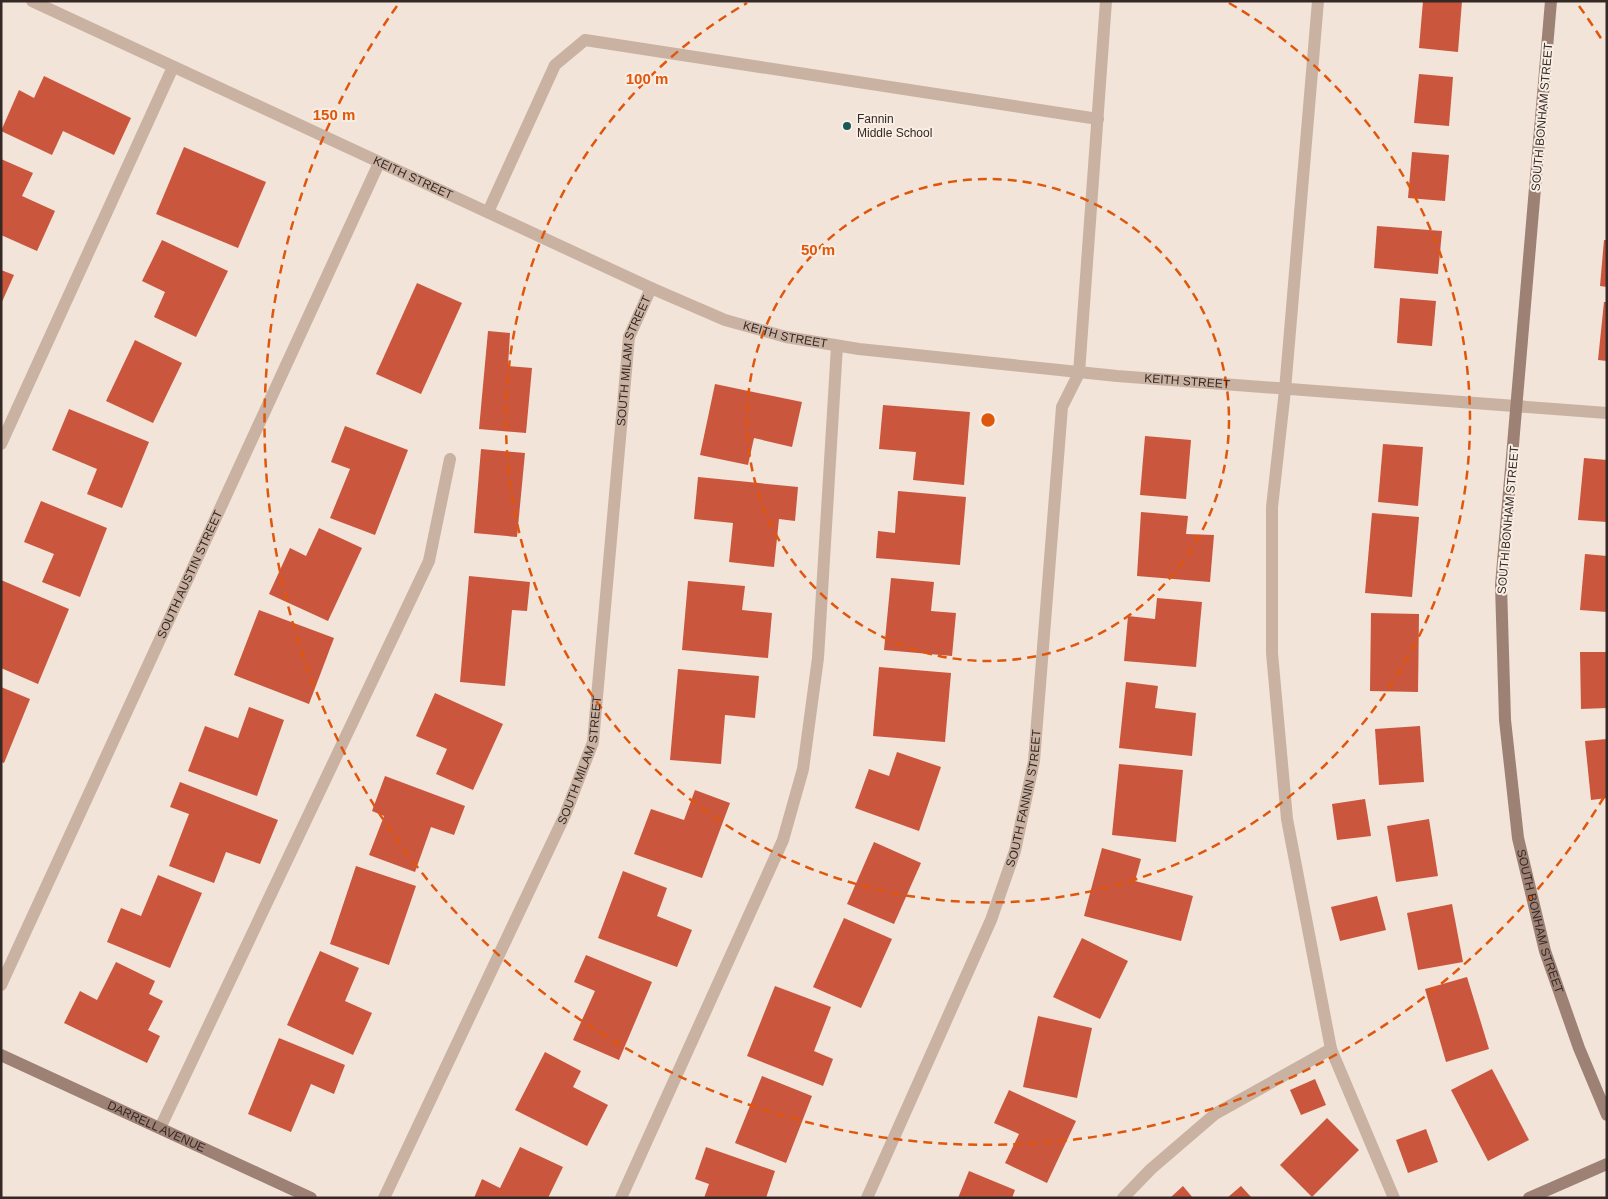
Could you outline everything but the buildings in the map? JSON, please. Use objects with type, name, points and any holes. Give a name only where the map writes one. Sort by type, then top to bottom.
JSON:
[{"type":"street","name":"KEITH STREET","points":[[32,1],[651,288],[725,320],[786,337],[837,346],[1079,373],[1607,413]]},
{"type":"street","points":[[1079,373],[1106,1]]},
{"type":"street","points":[[1318,1],[1285,390],[1272,507],[1272,653],[1288,819],[1331,1049],[1394,1198]]},
{"type":"street","name":"SOUTH BONHAM STREET","points":[[1551,1],[1518,405],[1501,585],[1505,720],[1518,838],[1546,951],[1579,1048],[1607,1115]]},
{"type":"street","points":[[488,212],[555,65],[585,40],[1098,119]]},
{"type":"street","points":[[1,444],[173,67]]},
{"type":"street","name":"SOUTH AUSTIN STREET","points":[[1,985],[380,163]]},
{"type":"street","name":"SOUTH MILAM STREET","points":[[384,1198],[565,815],[593,742],[629,337],[651,288]]},
{"type":"street","points":[[621,1198],[783,840],[803,769],[818,658],[837,346]]},
{"type":"street","name":"SOUTH FANNIN STREET","points":[[867,1198],[991,920],[1015,851],[1034,761],[1062,407],[1079,373]]},
{"type":"street","points":[[160,1128],[429,561],[450,459]]},
{"type":"street","points":[[1123,1198],[1151,1169],[1215,1114],[1331,1049]]},
{"type":"street","name":"DARRELL AVENUE","points":[[1,1055],[311,1198]]},
{"type":"street","points":[[1529,1198],[1607,1164]]},
{"type":"place","name":"Fannin Middle School","points":[[847,126]]}]
